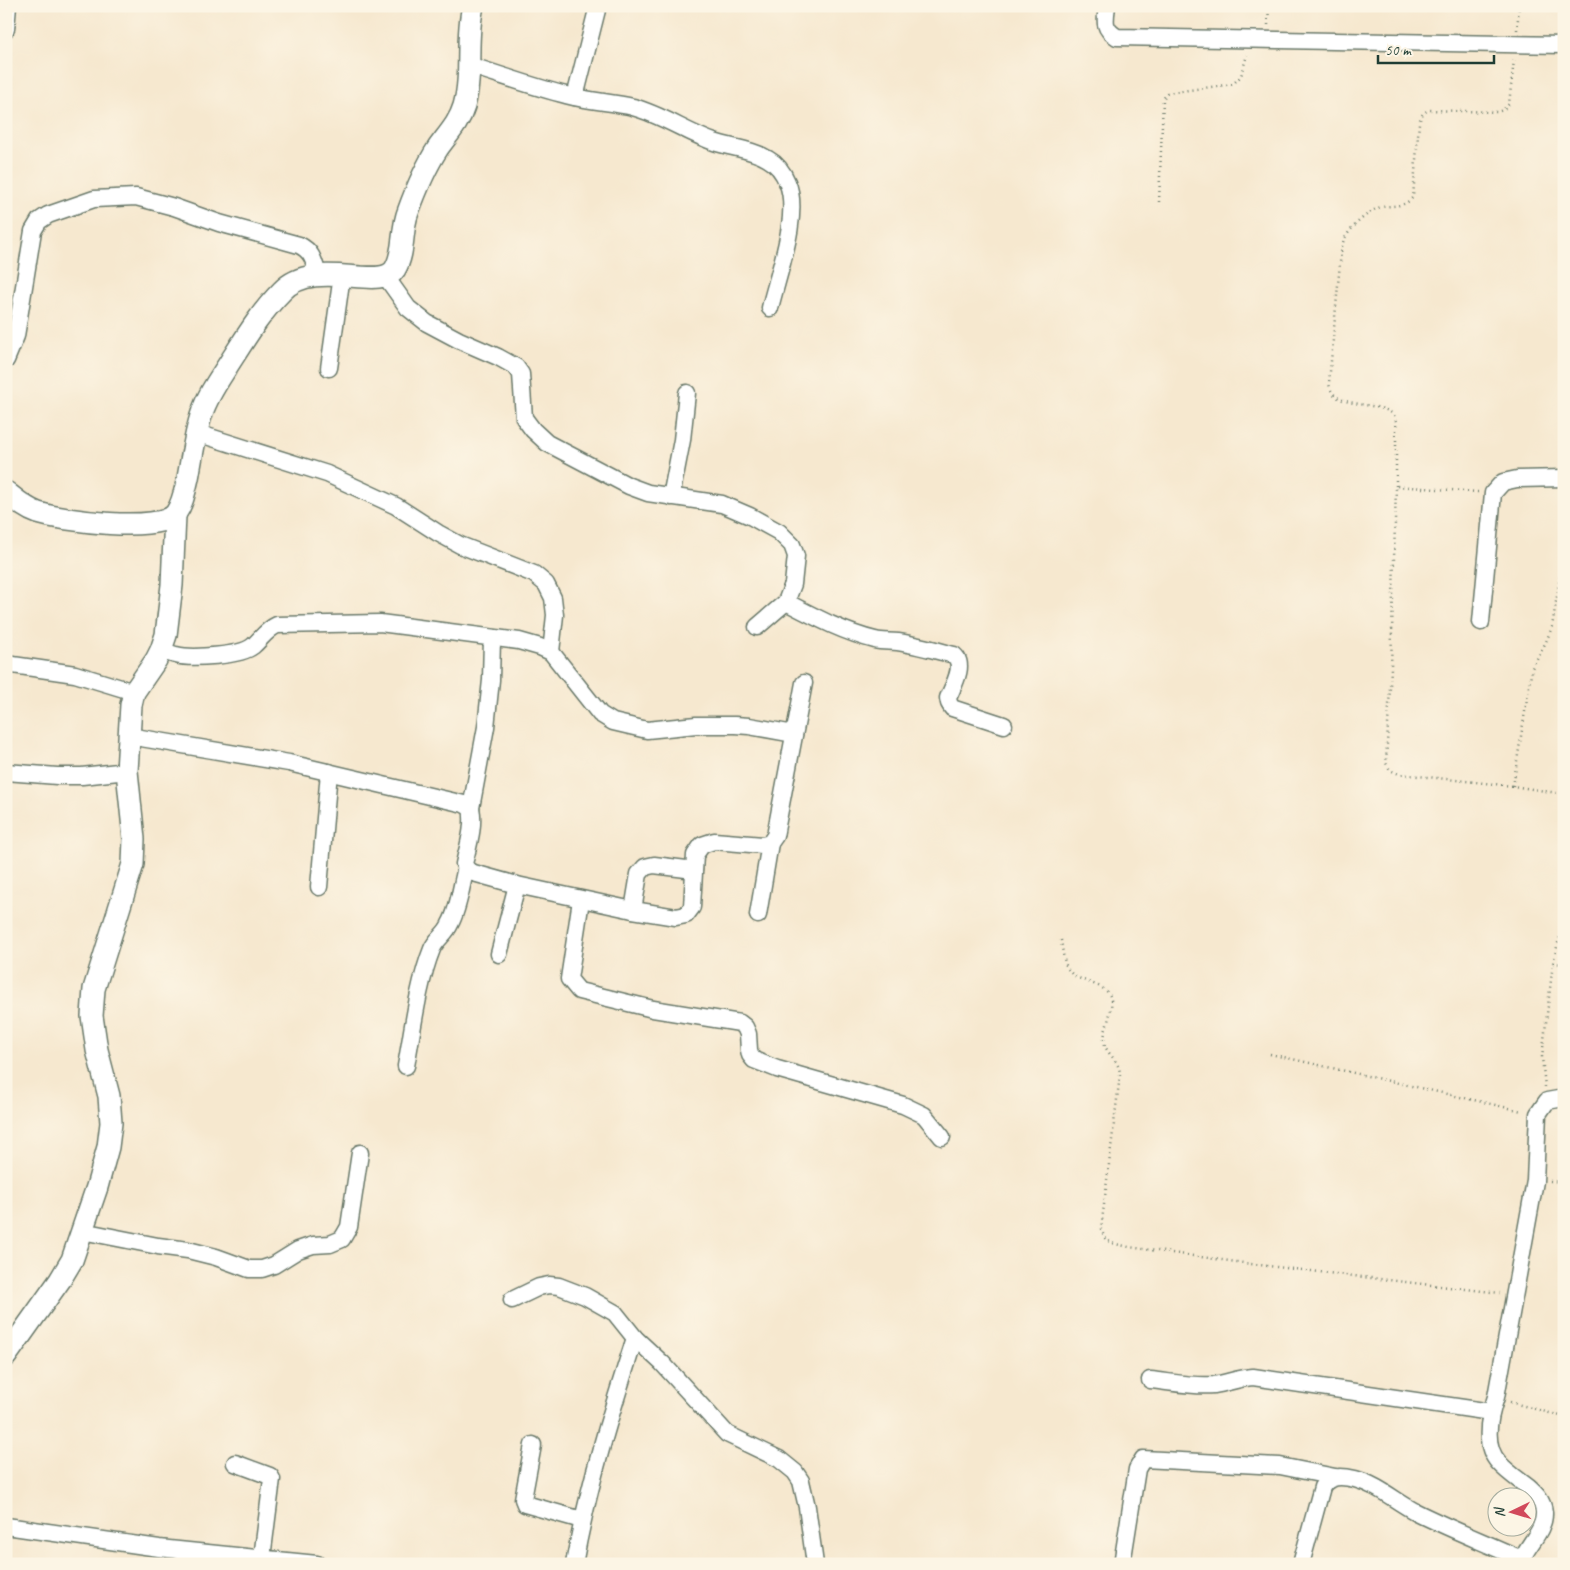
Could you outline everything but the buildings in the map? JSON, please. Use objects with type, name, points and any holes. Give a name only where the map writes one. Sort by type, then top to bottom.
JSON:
[{"type":"street","points":[[6,29],[8,6]]},
{"type":"street","points":[[6,1356],[72,1260],[108,1147],[111,1123],[109,1096],[97,1050],[92,1016],[94,989],[133,864],[134,839],[127,771],[131,706],[134,692],[161,650],[166,635],[175,515],[183,500],[202,413],[212,390],[253,326],[283,289],[299,279],[318,275],[367,278],[386,277],[396,268],[400,256],[404,220],[427,168],[439,147],[456,126],[464,107],[469,82],[468,24],[473,6]]},
{"type":"street","points":[[575,97],[598,6]]},
{"type":"street","points":[[1107,6],[1106,28],[1117,37],[1564,45]]},
{"type":"street","points":[[468,65],[535,87],[634,108],[657,116],[714,142],[768,159],[780,169],[788,183],[792,198],[792,213],[770,308]]},
{"type":"street","points":[[6,360],[16,336],[33,231],[39,221],[48,214],[94,199],[136,196],[219,223],[299,245],[308,249],[313,257],[318,275]]},
{"type":"street","points":[[329,368],[342,275]]},
{"type":"street","points":[[386,277],[408,308],[427,323],[516,367],[521,374],[524,418],[533,430],[547,443],[629,486],[648,493],[722,504],[750,516],[778,532],[792,545],[796,556],[793,584],[786,602],[757,628]]},
{"type":"street","points":[[671,497],[682,440],[688,393]]},
{"type":"street","points":[[198,433],[327,474],[396,506],[460,545],[534,574],[546,584],[553,598],[555,615],[550,652]]},
{"type":"street","points":[[1481,622],[1493,493],[1503,482],[1510,480],[1564,478]]},
{"type":"street","points":[[6,492],[17,502],[35,512],[79,521],[144,524],[161,522],[175,515]]},
{"type":"street","points":[[786,602],[847,632],[877,641],[895,641],[918,645],[954,655],[958,658],[960,665],[948,698],[952,708],[1004,725]]},
{"type":"street","points":[[161,650],[192,657],[236,652],[253,646],[269,629],[277,625],[380,623],[519,641],[550,652],[600,714],[613,722],[646,730],[696,725],[735,725],[794,734]]},
{"type":"street","points":[[406,1066],[423,981],[433,947],[447,932],[452,922],[466,868],[464,864],[472,824],[471,808],[486,727],[491,680],[492,638]]},
{"type":"street","points":[[6,664],[75,674],[134,692]]},
{"type":"street","points":[[758,915],[770,843],[775,836],[804,683]]},
{"type":"street","points":[[129,736],[289,762],[441,798],[464,804],[471,808]]},
{"type":"street","points":[[6,772],[74,776],[127,771]]},
{"type":"street","points":[[319,887],[329,772]]},
{"type":"street","points":[[466,868],[477,875],[516,885],[581,900],[676,917],[686,915],[692,907],[695,855],[702,844],[714,841],[763,846],[770,843]]},
{"type":"street","points":[[633,910],[639,874],[645,867],[654,865],[694,870]]},
{"type":"street","points":[[499,954],[516,885]]},
{"type":"street","points":[[581,900],[569,979],[579,991],[653,1009],[740,1023],[746,1027],[750,1056],[754,1060],[777,1069],[903,1105],[924,1114],[942,1137]]},
{"type":"street","points":[[1122,1564],[1137,1469],[1143,1459],[1280,1466],[1355,1479],[1381,1489],[1417,1512],[1521,1561],[1541,1527],[1544,1512],[1538,1495],[1498,1462],[1490,1447],[1489,1431],[1535,1181],[1543,1107],[1564,1098]]},
{"type":"street","points":[[82,1231],[188,1250],[216,1257],[250,1269],[262,1269],[274,1265],[298,1250],[313,1245],[330,1244],[342,1240],[349,1227],[360,1153]]},
{"type":"street","points":[[512,1300],[539,1287],[559,1286],[585,1296],[615,1313],[635,1338],[662,1363],[727,1434],[779,1459],[795,1472],[802,1481],[815,1564]]},
{"type":"street","points":[[574,1564],[582,1520],[635,1338]]},
{"type":"street","points":[[1150,1380],[1203,1386],[1253,1377],[1493,1404]]},
{"type":"street","points":[[533,1445],[523,1499],[525,1504],[582,1520]]},
{"type":"street","points":[[235,1463],[264,1473],[272,1479],[262,1558]]},
{"type":"street","points":[[1301,1564],[1322,1487],[1326,1480],[1335,1476]]},
{"type":"street","points":[[6,1526],[159,1548],[317,1564]]},
{"type":"path","points":[[1519,6],[1509,104],[1504,110],[1497,112],[1429,110],[1424,112],[1419,123],[1413,197],[1409,202],[1402,205],[1371,210],[1344,240],[1341,252],[1329,383],[1330,390],[1334,396],[1341,400],[1384,409],[1394,415],[1396,421],[1391,668],[1386,763],[1390,770],[1399,774],[1513,786],[1564,794]]},
{"type":"path","points":[[1159,202],[1163,99],[1166,93],[1232,84],[1240,76],[1251,39]]},
{"type":"path","points":[[1396,486],[1493,493]]},
{"type":"path","points":[[1513,786],[1532,668],[1552,627],[1564,551]]},
{"type":"path","points":[[1270,1054],[1543,1107],[1542,1057],[1553,963],[1559,939],[1564,932]]},
{"type":"path","points":[[1061,940],[1065,963],[1070,972],[1109,993],[1112,1002],[1104,1043],[1109,1054],[1118,1064],[1120,1075],[1101,1229],[1105,1238],[1111,1243],[1219,1259],[1514,1295]]},
{"type":"path","points":[[1553,963],[1564,964]]},
{"type":"path","points":[[1493,1404],[1564,1416]]}]
